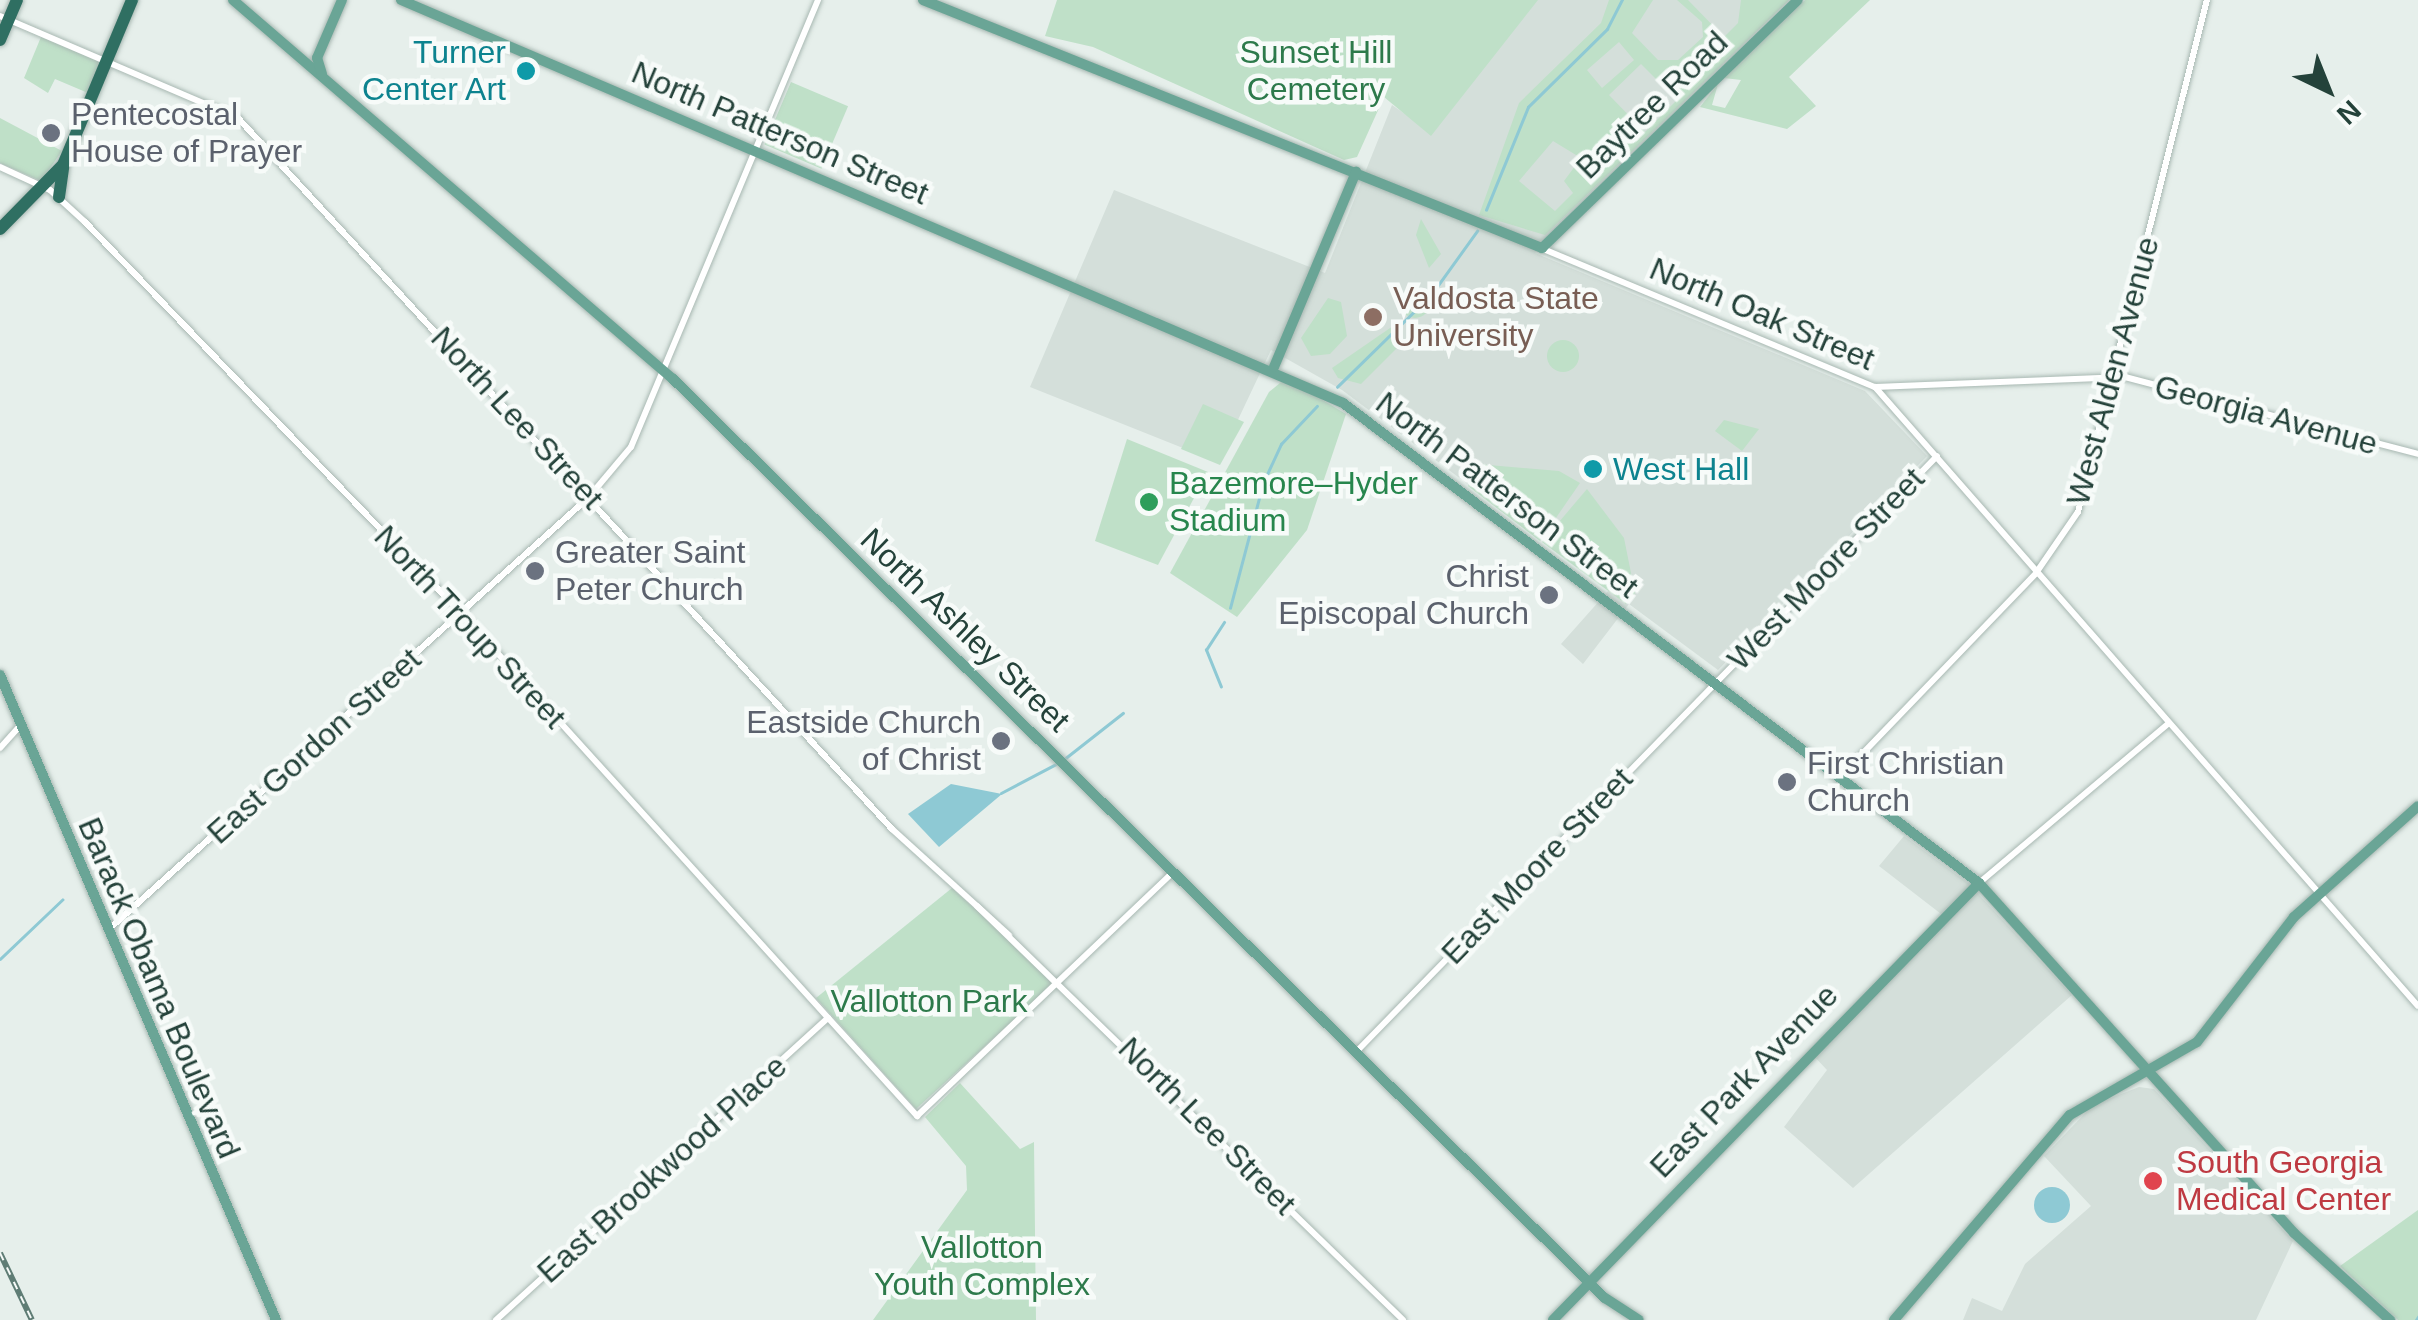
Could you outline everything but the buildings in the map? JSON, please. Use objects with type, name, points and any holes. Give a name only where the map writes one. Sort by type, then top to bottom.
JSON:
[{"type":"highway","points":[[0,40],[4,18],[17,0]]},
{"type":"highway","points":[[58,196],[63,165],[132,0]]},
{"type":"highway","points":[[0,229],[63,165]]},
{"type":"main road","name":"North Ashley Street","points":[[233,0],[664,372],[1359,1049],[1605,1298],[1639,1320]]},
{"type":"main road","points":[[322,75],[319,53],[342,0]]},
{"type":"main road","name":"North Patterson Street","points":[[401,0],[1274,367],[1343,403],[1978,884],[2294,1233],[2390,1320]]},
{"type":"main road","name":"North Oak Street","points":[[923,0],[1542,248]]},
{"type":"main road","name":"Baytree Road","points":[[1542,248],[1798,0]]},
{"type":"main road","points":[[291,50],[319,53]]},
{"type":"main road","points":[[1274,367],[1356,172]]},
{"type":"main road","name":"Barack Obama Boulevard","points":[[0,675],[276,1320]]},
{"type":"main road","points":[[1894,1320],[2070,1115],[2210,1030],[2318,892],[2418,806]]},
{"type":"main road","name":"East Park Avenue","points":[[1552,1320],[1978,884]]},
{"type":"main road","points":[[2124,1080],[2130,1049]]},
{"type":"main road","points":[[1605,1298],[1619,1320]]},
{"type":"street","name":"East Gordon Street","points":[[107,931],[590,497],[636,440],[818,0]]},
{"type":"street","name":"West Alden Avenue","points":[[1840,777],[2036,572],[2081,504],[2207,0]]},
{"type":"street","name":"North Lee Street","points":[[4,18],[233,113],[894,830],[1061,982],[1403,1320]]},
{"type":"street","name":"North Troup Street","points":[[0,166],[58,196],[462,614],[917,1116],[1061,982]]},
{"type":"street","name":"North Oak Street","points":[[1542,248],[1875,387],[2418,1006]]},
{"type":"street","name":"Georgia Avenue","points":[[1875,387],[2115,377],[2418,454]]},
{"type":"street","name":"West Moore Street","points":[[1716,683],[1936,456]]},
{"type":"street","name":"East Moore Street","points":[[1359,1049],[1716,683]]},
{"type":"street","points":[[1978,884],[2169,723]]},
{"type":"street","points":[[0,748],[20,725]]},
{"type":"street","points":[[1061,982],[1174,870]]},
{"type":"street","name":"East Brookwood Place","points":[[496,1320],[828,1018]]},
{"type":"shaded area","name":"Valdosta State University","points":[[1532,0],[1789,0],[1535,253],[1865,391],[1927,456],[1718,670],[1629,604],[1583,664],[1561,644],[1609,590],[1342,390],[1271,350],[1218,462],[1030,387],[1114,190],[1325,273],[1392,105],[1424,127]]},
{"type":"shaded area","points":[[1904,836],[1969,884],[2072,995],[1853,1188],[1784,1127],[1827,1070],[1811,1053],[1945,917],[1879,866]]},
{"type":"shaded area","name":"South Georgia Medical Center","points":[[2139,1087],[2154,1089],[2293,1241],[2256,1320],[1963,1320],[1972,1298],[2002,1311],[2025,1264],[2091,1206],[2044,1156],[2093,1105]]},
{"type":"green space","name":"Sunset Hill Cemetery","points":[[1057,0],[1538,0],[1431,136],[1384,97],[1357,157],[1344,160],[1093,47],[1045,36]]},
{"type":"green space","points":[[1609,0],[1653,0],[1632,33],[1658,60],[1678,60],[1703,37],[1702,22],[1677,0],[1688,0],[1724,37],[1738,23],[1741,0],[1789,0],[1545,235],[1479,215],[1519,103],[1601,23]],"holes":[[[1619,42],[1634,60],[1602,88],[1587,70]],[[1641,64],[1677,100],[1645,132],[1609,95]],[[1553,141],[1581,158],[1564,181],[1573,193],[1555,211],[1519,181]]]},
{"type":"green space","points":[[1805,0],[1870,0],[1789,77],[1816,106],[1787,129],[1700,107],[1718,84],[1712,105],[1725,108],[1741,80],[1724,78]]},
{"type":"green space","points":[[41,37],[100,62],[88,93],[55,79],[48,93],[24,78]]},
{"type":"green space","points":[[791,82],[848,106],[822,169],[764,145]]},
{"type":"green space","points":[[0,118],[62,151],[41,181],[0,163]]},
{"type":"green space","points":[[1421,219],[1441,254],[1429,268],[1416,235]]},
{"type":"green space","points":[[1415,288],[1426,292],[1430,303],[1426,314],[1415,318],[1404,314],[1400,303],[1404,292]]},
{"type":"green space","points":[[1328,298],[1341,302],[1347,336],[1330,354],[1311,356],[1301,338]]},
{"type":"green space","points":[[1393,326],[1403,331],[1399,346],[1361,384],[1338,378],[1332,368]]},
{"type":"green space","points":[[1563,340],[1574,345],[1579,356],[1574,367],[1563,372],[1552,367],[1547,356],[1552,345]]},
{"type":"green space","points":[[1286,378],[1346,414],[1307,530],[1237,617],[1170,573],[1269,392]]},
{"type":"green space","points":[[1203,404],[1244,422],[1220,465],[1181,449]]},
{"type":"green space","points":[[1724,420],[1759,429],[1742,451],[1715,431]]},
{"type":"green space","name":"Bazemore–Hyder Stadium","points":[[1127,439],[1208,472],[1158,565],[1095,541]]},
{"type":"green space","points":[[1477,464],[1559,471],[1580,483],[1540,541],[1468,486]]},
{"type":"green space","points":[[1587,489],[1624,538],[1635,593],[1626,604],[1542,542]]},
{"type":"green space","name":"Vallotton Park","points":[[952,888],[1055,982],[916,1109],[816,998]]},
{"type":"green space","name":"Vallotton Youth Complex","points":[[960,1083],[1020,1149],[1034,1142],[1036,1320],[873,1320],[967,1190],[966,1166],[925,1117]]},
{"type":"green space","points":[[2418,1210],[2418,1320],[2398,1320],[2340,1266]]},
{"type":"water","points":[[951,784],[1002,794],[939,847],[908,814]]},
{"type":"water","points":[[2052,1187],[2065,1192],[2070,1205],[2065,1218],[2052,1223],[2039,1218],[2034,1205],[2039,1192]]},
{"type":"waterway","points":[[1486,210],[1528,107],[1607,29],[1622,0]]},
{"type":"waterway","points":[[1337,387],[1431,295],[1477,231]]},
{"type":"waterway","points":[[1230,608],[1263,483],[1281,444],[1317,406]]},
{"type":"waterway","points":[[1221,687],[1206,650],[1224,622]]},
{"type":"waterway","points":[[1063,760],[1123,713]]},
{"type":"waterway","points":[[1001,793],[1056,764]]},
{"type":"waterway","points":[[0,959],[62,900]]},
{"type":"railway","points":[[0,1253],[32,1320]]},
{"type":"place","name":"Turner Center Art","points":[[526,71]]},
{"type":"place","name":"Pentecostal House of Prayer","points":[[51,133]]},
{"type":"place","name":"Valdosta State University","points":[[1373,317]]},
{"type":"place","name":"West Hall","points":[[1593,469]]},
{"type":"place","name":"Bazemore–Hyder Stadium","points":[[1149,502]]},
{"type":"place","name":"Greater Saint Peter Church","points":[[535,571]]},
{"type":"place","name":"Christ Episcopal Church","points":[[1549,595]]},
{"type":"place","name":"Eastside Church of Christ","points":[[1001,741]]},
{"type":"place","name":"First Christian Church","points":[[1787,782]]},
{"type":"place","name":"South Georgia Medical Center","points":[[2153,1181]]}]
